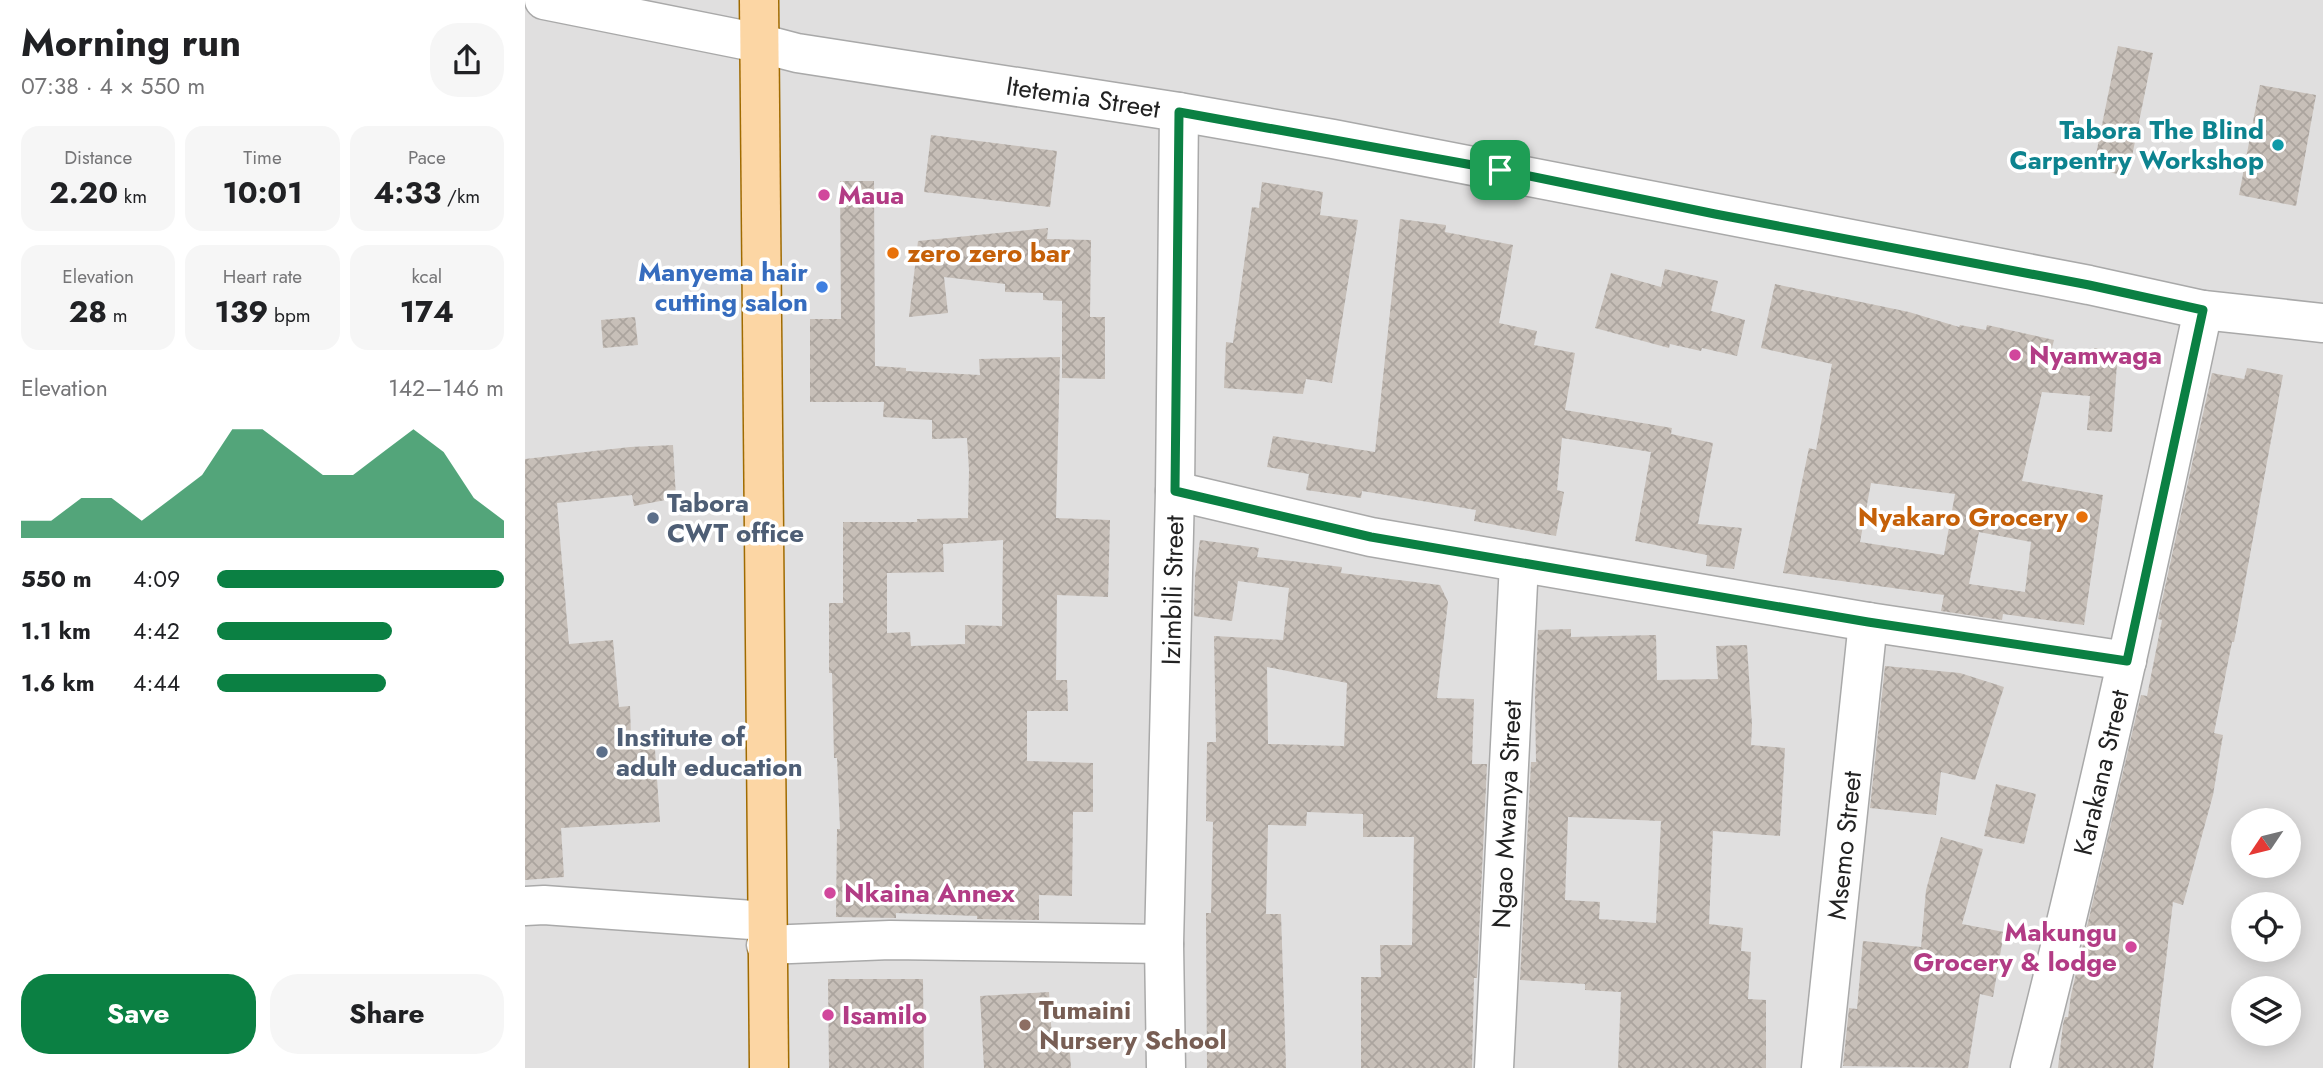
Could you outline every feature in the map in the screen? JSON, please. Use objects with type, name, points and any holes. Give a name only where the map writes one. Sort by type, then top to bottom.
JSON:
[{"type":"main road","points":[[758,0],[769,1068]]},
{"type":"street","name":"Itetemia Street","points":[[544,0],[797,53],[1179,112],[1500,170],[2089,285],[2203,310],[2323,323]]},
{"type":"street","name":"Izimbili Street","points":[[1166,1068],[1164,944],[1175,491],[1179,112]]},
{"type":"street","name":"Karakana Street","points":[[2031,1068],[2127,661],[2203,310]]},
{"type":"street","points":[[1175,491],[1371,537],[1868,622],[2127,661]]},
{"type":"street","name":"Ngao Mwanya Street","points":[[1495,1068],[1519,563]]},
{"type":"street","name":"Msemo Street","points":[[1821,1068],[1868,622]]},
{"type":"street","points":[[525,906],[544,905],[766,933],[890,940],[1164,944]]},
{"type":"shaded area","points":[[525,0],[2323,0],[2323,1068],[525,1068]]},
{"type":"building","points":[[2118,46],[2153,53],[2128,176],[2093,169]]},
{"type":"building","name":"Tabora The Blind Carpentry Workshop","points":[[2260,85],[2316,95],[2296,206],[2239,195]]},
{"type":"building","points":[[931,135],[1057,151],[1050,207],[924,192]]},
{"type":"building","points":[[840,181],[874,181],[875,366],[906,368],[906,371],[980,375],[979,359],[1060,357],[1056,518],[1110,520],[1108,597],[1057,595],[1056,680],[1067,680],[1068,711],[1027,711],[1027,761],[1093,763],[1093,812],[1073,812],[1072,896],[1039,895],[1039,920],[896,913],[896,918],[836,917],[837,829],[840,829],[837,758],[834,758],[832,673],[829,673],[829,603],[843,603],[843,522],[917,522],[917,519],[968,518],[969,470],[967,438],[932,439],[932,420],[883,417],[884,402],[810,402],[810,319],[841,319]],"holes":[[[1003,540],[1002,626],[965,625],[965,644],[911,646],[910,632],[887,633],[887,573],[944,572],[943,544]]]},
{"type":"building","points":[[1262,182],[1323,192],[1320,215],[1358,220],[1332,383],[1306,379],[1303,394],[1224,388],[1226,342],[1233,343],[1252,207],[1259,208]]},
{"type":"building","points":[[1400,219],[1446,225],[1445,232],[1513,245],[1499,323],[1537,331],[1534,345],[1575,353],[1565,410],[1672,428],[1671,434],[1713,443],[1698,524],[1742,528],[1734,569],[1706,566],[1707,555],[1635,541],[1651,452],[1562,438],[1557,490],[1564,492],[1556,536],[1474,521],[1476,510],[1362,491],[1361,498],[1306,490],[1309,474],[1267,467],[1273,436],[1375,452]]},
{"type":"building","points":[[1048,228],[1047,239],[1091,240],[1090,317],[1105,317],[1105,379],[1062,378],[1062,301],[1043,300],[1043,293],[1005,292],[1005,284],[944,277],[948,313],[909,317],[918,241]]},
{"type":"building","points":[[1665,269],[1718,281],[1711,311],[1745,320],[1737,356],[1670,344],[1669,348],[1595,328],[1611,273],[1661,287]]},
{"type":"building","points":[[1775,284],[1909,312],[1959,327],[1986,330],[1987,325],[2054,340],[2051,352],[2093,356],[2094,348],[2118,350],[2112,432],[2087,430],[2090,396],[2042,392],[2022,481],[2103,495],[2084,625],[2003,614],[2002,620],[1941,611],[1944,595],[1783,573],[1809,448],[1816,450],[1832,364],[1761,348]],"holes":[[[1871,483],[1955,494],[1944,555],[1860,542]],[[1979,532],[2031,542],[2025,592],[1969,584]]]},
{"type":"building","points":[[635,317],[638,345],[603,348],[601,320]]},
{"type":"building","points":[[2247,368],[2283,375],[2234,642],[2214,733],[2223,735],[2213,795],[2183,905],[2173,902],[2153,1068],[2058,1068],[2063,1024],[2065,1017],[2068,1017],[2141,695],[2147,696],[2162,620],[2158,619],[2212,373],[2244,379]]},
{"type":"building","points":[[673,445],[676,498],[634,506],[632,495],[557,503],[569,644],[613,640],[619,707],[630,706],[631,737],[654,735],[660,822],[561,828],[564,877],[525,880],[525,459]]},
{"type":"building","points":[[1200,540],[1259,548],[1257,557],[1342,567],[1341,573],[1440,585],[1448,602],[1437,698],[1474,699],[1472,764],[1487,764],[1477,978],[1474,978],[1472,1068],[1361,1068],[1361,977],[1381,977],[1380,945],[1412,945],[1414,837],[1363,837],[1363,814],[1307,812],[1306,826],[1268,825],[1266,914],[1281,914],[1286,1068],[1207,1068],[1206,913],[1211,913],[1213,822],[1206,821],[1207,742],[1216,742],[1214,636],[1283,640],[1289,588],[1238,581],[1232,621],[1194,616],[1195,576]],"holes":[[[1267,667],[1347,683],[1344,746],[1268,744]]]},
{"type":"building","points":[[1571,629],[1571,637],[1656,635],[1657,680],[1718,679],[1716,646],[1747,645],[1751,745],[1785,748],[1780,836],[1713,831],[1709,924],[1743,928],[1741,951],[1751,952],[1748,999],[1766,1000],[1766,1068],[1618,1068],[1621,992],[1585,990],[1585,984],[1520,980],[1531,762],[1536,762],[1538,630]],"holes":[[[1568,817],[1661,821],[1656,923],[1599,919],[1600,902],[1565,900]]]},
{"type":"building","points":[[1885,666],[1960,673],[2004,687],[1975,780],[1941,772],[1936,815],[1870,808]]},
{"type":"building","points":[[1996,784],[2036,794],[2024,844],[1984,836]]},
{"type":"building","points":[[1941,837],[1983,849],[1962,924],[2004,932],[1993,997],[1980,994],[1968,1068],[1843,1066],[1849,1008],[1857,1009],[1863,941],[1921,947],[1926,890]]},
{"type":"building","points":[[828,979],[923,979],[924,1068],[829,1068]]},
{"type":"building","points":[[1049,992],[1052,1039],[1069,1038],[1071,1068],[984,1068],[980,996]]},
{"type":"place","name":"Tabora The Blind Carpentry Workshop","points":[[2278,145]]},
{"type":"place","name":"Maua","points":[[824,195]]},
{"type":"place","name":"zero zero bar","points":[[893,253]]},
{"type":"place","name":"Manyema hair cutting salon","points":[[822,287]]},
{"type":"place","name":"Nyamwaga","points":[[2015,355]]},
{"type":"place","name":"Nyakaro Grocery","points":[[2082,517]]},
{"type":"place","name":"Tabora CWT office","points":[[653,518]]},
{"type":"place","name":"Institute of adult education","points":[[602,752]]},
{"type":"place","name":"Nkaina Annex","points":[[830,893]]},
{"type":"place","name":"Makungu Grocery & lodge","points":[[2131,947]]},
{"type":"place","name":"Isamilo","points":[[828,1015]]},
{"type":"place","name":"Tumaini Nursery School","points":[[1025,1025]]},
{"type":"route","points":[[1179,112],[1500,170],[2089,285],[2203,310],[2127,661],[1868,622],[1371,537],[1175,491],[1179,112]]}]
